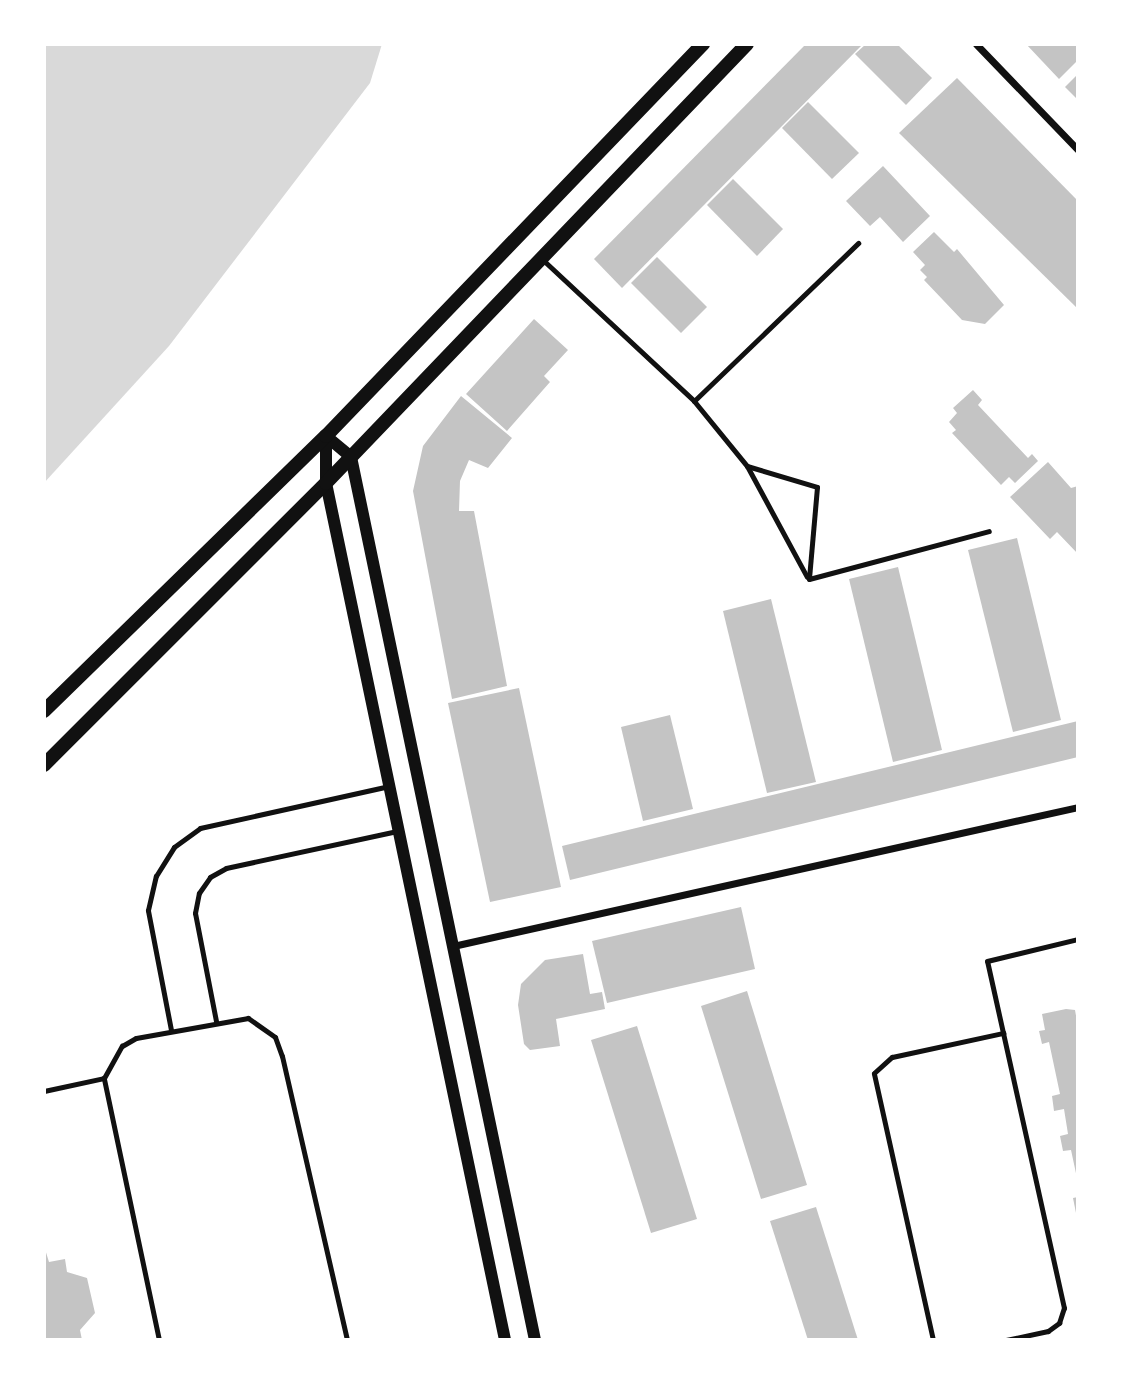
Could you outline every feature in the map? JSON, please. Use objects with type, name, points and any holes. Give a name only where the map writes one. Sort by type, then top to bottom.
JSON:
[{"type":"main road","points":[[44,711],[326,436],[703,44]]},
{"type":"main road","points":[[44,765],[326,483],[747,44]]},
{"type":"street","points":[[976,44],[1078,150]]},
{"type":"street","points":[[326,436],[351,457],[535,1340]]},
{"type":"street","points":[[326,436],[326,483],[505,1340]]},
{"type":"street","points":[[453,946],[1078,807]]},
{"type":"lane","points":[[694,401],[858,243]]},
{"type":"lane","points":[[541,258],[694,401],[747,466],[808,579]]},
{"type":"lane","points":[[747,466],[817,487],[808,579]]},
{"type":"lane","points":[[808,579],[989,531]]},
{"type":"lane","points":[[171,1030],[148,910],[156,876],[174,847],[200,828],[390,786]]},
{"type":"lane","points":[[216,1021],[195,913],[199,893],[210,877],[226,867],[399,831]]},
{"type":"lane","points":[[1006,1340],[1048,1331],[1059,1323],[1065,1307],[987,961],[1078,939]]},
{"type":"lane","points":[[159,1340],[104,1078],[122,1046],[171,1030],[248,1018],[275,1037],[347,1340]]},
{"type":"lane","points":[[933,1340],[874,1073],[892,1057],[1003,1033]]},
{"type":"lane","points":[[44,1091],[104,1078]]},
{"type":"shaded area","points":[[44,44],[382,44],[370,83],[169,346],[44,483]]},
{"type":"building","points":[[806,44],[863,44],[622,288],[594,259]]},
{"type":"building","points":[[866,44],[897,44],[932,78],[906,105],[855,54]]},
{"type":"building","points":[[1026,44],[1078,44],[1078,60],[1059,79]]},
{"type":"building","points":[[1078,74],[1078,100],[1065,87]]},
{"type":"building","points":[[957,78],[1078,201],[1078,309],[899,133]]},
{"type":"building","points":[[808,102],[859,153],[832,179],[782,128]]},
{"type":"building","points":[[883,166],[930,216],[903,242],[880,217],[870,226],[846,201]]},
{"type":"building","points":[[733,179],[783,229],[757,256],[707,205]]},
{"type":"building","points":[[934,232],[954,252],[957,249],[1004,305],[985,324],[962,320],[924,280],[927,277],[920,270],[925,265],[913,252]]},
{"type":"building","points":[[657,257],[707,307],[681,333],[631,283]]},
{"type":"building","points":[[534,319],[568,350],[544,376],[550,382],[507,431],[466,394]]},
{"type":"building","points":[[973,390],[982,400],[978,405],[1028,458],[1032,454],[1038,461],[1015,483],[1009,477],[1001,485],[952,433],[956,430],[949,422],[957,413],[953,408]]},
{"type":"building","points":[[461,396],[512,438],[488,468],[469,460],[460,481],[459,511],[474,511],[507,686],[452,699],[413,491],[423,446]]},
{"type":"building","points":[[1048,462],[1071,488],[1078,486],[1078,554],[1057,532],[1050,539],[1010,497]]},
{"type":"building","points":[[1017,538],[1061,720],[1013,732],[968,550]]},
{"type":"building","points":[[898,567],[942,750],[893,762],[849,579]]},
{"type":"building","points":[[771,599],[816,782],[767,793],[723,611]]},
{"type":"building","points":[[519,688],[561,887],[490,902],[448,703]]},
{"type":"building","points":[[670,715],[693,809],[643,821],[621,727]]},
{"type":"building","points":[[1078,721],[1078,757],[570,880],[562,846]]},
{"type":"building","points":[[741,907],[755,969],[607,1003],[592,941]]},
{"type":"building","points":[[583,954],[590,994],[602,992],[605,1009],[556,1019],[560,1046],[530,1050],[524,1044],[518,1005],[521,984],[545,960]]},
{"type":"building","points":[[747,991],[807,1185],[761,1199],[701,1006]]},
{"type":"building","points":[[1075,1010],[1078,1027],[1077,1178],[1071,1150],[1063,1151],[1060,1136],[1068,1134],[1064,1109],[1054,1111],[1052,1096],[1060,1094],[1049,1042],[1042,1044],[1039,1031],[1045,1030],[1042,1014]]},
{"type":"building","points":[[637,1026],[697,1219],[651,1233],[591,1040]]},
{"type":"building","points":[[1078,1197],[1078,1213],[1076,1213],[1073,1198]]},
{"type":"building","points":[[816,1207],[858,1340],[808,1340],[770,1221]]},
{"type":"building","points":[[44,1246],[49,1262],[65,1259],[67,1272],[87,1278],[95,1313],[80,1330],[82,1340],[44,1340]]}]
